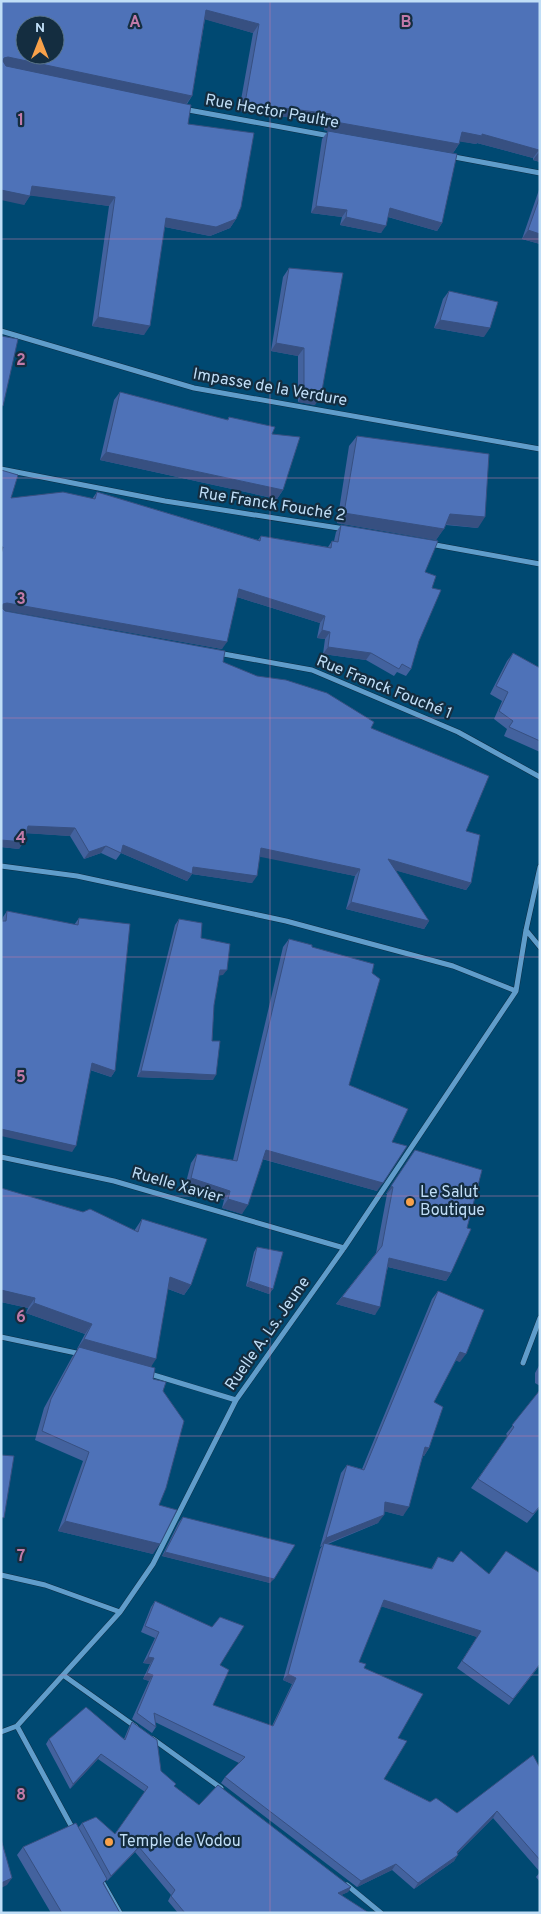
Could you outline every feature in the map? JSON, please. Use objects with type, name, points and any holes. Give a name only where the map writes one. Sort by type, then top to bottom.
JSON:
[{"type":"street","name":"Rue Hector Paultre","points":[[172,106],[338,137]]},
{"type":"street","points":[[446,156],[540,173]]},
{"type":"street","name":"Impasse de la Verdure","points":[[1,331],[194,388],[540,449]]},
{"type":"street","name":"Rue Franck Fouché 2","points":[[1,469],[165,501],[348,530]]},
{"type":"street","points":[[425,543],[540,564]]},
{"type":"street","name":"Rue Franck Fouché 1","points":[[216,653],[312,670],[458,732],[540,777]]},
{"type":"street","points":[[1,866],[77,876],[286,921],[452,966],[516,991]]},
{"type":"street","name":"Ruelle A. Ls. Jeune","points":[[1,1732],[16,1726],[120,1612],[153,1564],[236,1400],[344,1248],[516,991],[526,930],[540,867]]},
{"type":"street","points":[[526,930],[540,947]]},
{"type":"street","name":"Ruelle Xavier","points":[[1,1157],[114,1181],[344,1248]]},
{"type":"street","points":[[523,1363],[540,1318]]},
{"type":"street","points":[[1,1337],[89,1356]]},
{"type":"street","points":[[144,1372],[236,1400]]},
{"type":"street","points":[[1,1575],[45,1585],[120,1612]]},
{"type":"street","points":[[63,1675],[138,1728]]},
{"type":"street","points":[[16,1726],[76,1834]]},
{"type":"street","points":[[146,1734],[228,1793]]},
{"type":"street","points":[[98,1874],[120,1913]]},
{"type":"street","points":[[340,1878],[381,1913]]},
{"type":"building","points":[[1,1],[540,1],[540,152],[539,150],[482,134],[482,136],[462,132],[459,144],[330,121],[331,114],[245,103],[259,24],[206,10],[192,96],[46,65],[65,65],[65,15],[15,15],[15,58],[4,58],[3,61],[6,66],[191,105],[188,124],[254,133],[241,207],[236,219],[216,227],[166,218],[150,326],[98,317],[115,197],[32,186],[30,196],[1,190]]},
{"type":"building","points":[[328,131],[457,154],[442,223],[390,208],[386,226],[346,217],[347,210],[316,206]]},
{"type":"building","points":[[540,196],[540,234],[528,230]]},
{"type":"building","points":[[289,268],[343,273],[321,396],[304,393],[304,348],[276,343]]},
{"type":"building","points":[[449,291],[498,302],[490,328],[440,320]]},
{"type":"building","points":[[1,336],[18,339],[3,406],[1,405]]},
{"type":"building","points":[[120,392],[228,420],[229,417],[275,427],[272,434],[300,437],[283,490],[106,452]]},
{"type":"building","points":[[357,436],[489,454],[485,517],[450,514],[444,529],[344,513]]},
{"type":"building","points":[[1,470],[18,475],[11,498],[63,492],[95,499],[97,492],[260,541],[261,536],[331,548],[332,541],[338,542],[341,525],[438,541],[425,572],[436,576],[432,588],[441,590],[419,641],[411,669],[402,664],[399,669],[371,653],[328,647],[330,632],[322,630],[325,616],[239,589],[227,642],[7,603],[3,604],[2,608],[5,611],[225,651],[223,662],[257,676],[286,680],[327,693],[374,722],[371,728],[489,776],[466,831],[480,835],[471,883],[388,859],[429,921],[351,902],[360,869],[261,848],[257,876],[193,867],[192,874],[123,845],[121,853],[106,846],[89,852],[75,828],[28,826],[24,842],[1,840],[1,554],[3,547],[1,547]]},
{"type":"building","points":[[513,653],[540,668],[540,741],[509,727],[513,721],[499,711],[508,692],[496,686]]},
{"type":"building","points":[[7,911],[78,925],[79,918],[130,924],[115,1071],[92,1063],[76,1146],[1,1129],[1,921],[6,921]]},
{"type":"building","points":[[179,919],[202,923],[201,938],[230,944],[227,970],[220,970],[214,1005],[212,1041],[220,1041],[216,1075],[141,1071]]},
{"type":"building","points":[[289,939],[374,964],[372,973],[380,979],[349,1085],[408,1109],[392,1142],[407,1146],[383,1183],[266,1150],[248,1205],[228,1199],[230,1191],[191,1178],[197,1154],[237,1161]]},
{"type":"building","points":[[415,1150],[482,1170],[467,1228],[471,1229],[451,1273],[389,1258],[380,1307],[342,1297],[382,1246],[393,1187],[391,1186]]},
{"type":"building","points":[[1,1188],[83,1212],[90,1209],[138,1232],[142,1219],[207,1239],[191,1285],[170,1277],[156,1359],[84,1339],[92,1324],[34,1303],[35,1298],[1,1290]]},
{"type":"building","points":[[257,1247],[283,1252],[273,1289],[249,1281]]},
{"type":"building","points":[[438,1291],[484,1310],[466,1354],[460,1352],[434,1402],[443,1407],[429,1448],[425,1447],[409,1507],[385,1502],[384,1515],[326,1538],[347,1465],[364,1470]]},
{"type":"building","points":[[79,1347],[155,1368],[153,1379],[166,1382],[163,1391],[184,1421],[166,1488],[159,1505],[177,1510],[160,1544],[65,1521],[89,1452],[42,1431],[51,1399]]},
{"type":"building","points":[[540,1390],[540,1506],[533,1514],[478,1479],[514,1427],[512,1425]]},
{"type":"building","points":[[1,1455],[14,1456],[4,1518],[1,1517]]},
{"type":"building","points":[[183,1517],[295,1545],[274,1579],[165,1552]]},
{"type":"building","points":[[324,1543],[432,1569],[438,1557],[453,1562],[461,1551],[489,1574],[506,1551],[540,1573],[540,1664],[513,1699],[462,1661],[481,1631],[384,1600],[359,1662],[366,1664],[364,1668],[423,1694],[398,1738],[407,1741],[384,1779],[430,1802],[436,1798],[457,1813],[533,1755],[540,1768],[540,1860],[497,1811],[457,1852],[458,1855],[418,1883],[396,1864],[361,1881],[225,1777],[245,1757],[154,1713],[156,1727],[137,1713],[153,1675],[147,1673],[154,1658],[148,1657],[159,1632],[145,1626],[155,1601],[212,1627],[220,1617],[244,1626],[220,1665],[229,1670],[213,1705],[273,1726],[296,1678],[288,1674]]},
{"type":"building","points":[[86,1707],[125,1740],[132,1722],[157,1740],[161,1771],[176,1784],[174,1786],[199,1805],[218,1785],[351,1887],[338,1893],[369,1913],[185,1913],[171,1896],[175,1890],[139,1847],[111,1876],[82,1823],[96,1817],[115,1834],[148,1787],[101,1754],[73,1784],[49,1739]]},
{"type":"building","points":[[76,1823],[107,1879],[103,1883],[120,1913],[62,1913],[23,1847]]},
{"type":"building","points":[[1,1839],[12,1878],[1,1883]]},
{"type":"place","name":"Le Salut Boutique","points":[[410,1202]]},
{"type":"place","name":"Temple de Vodou","points":[[109,1842]]}]
